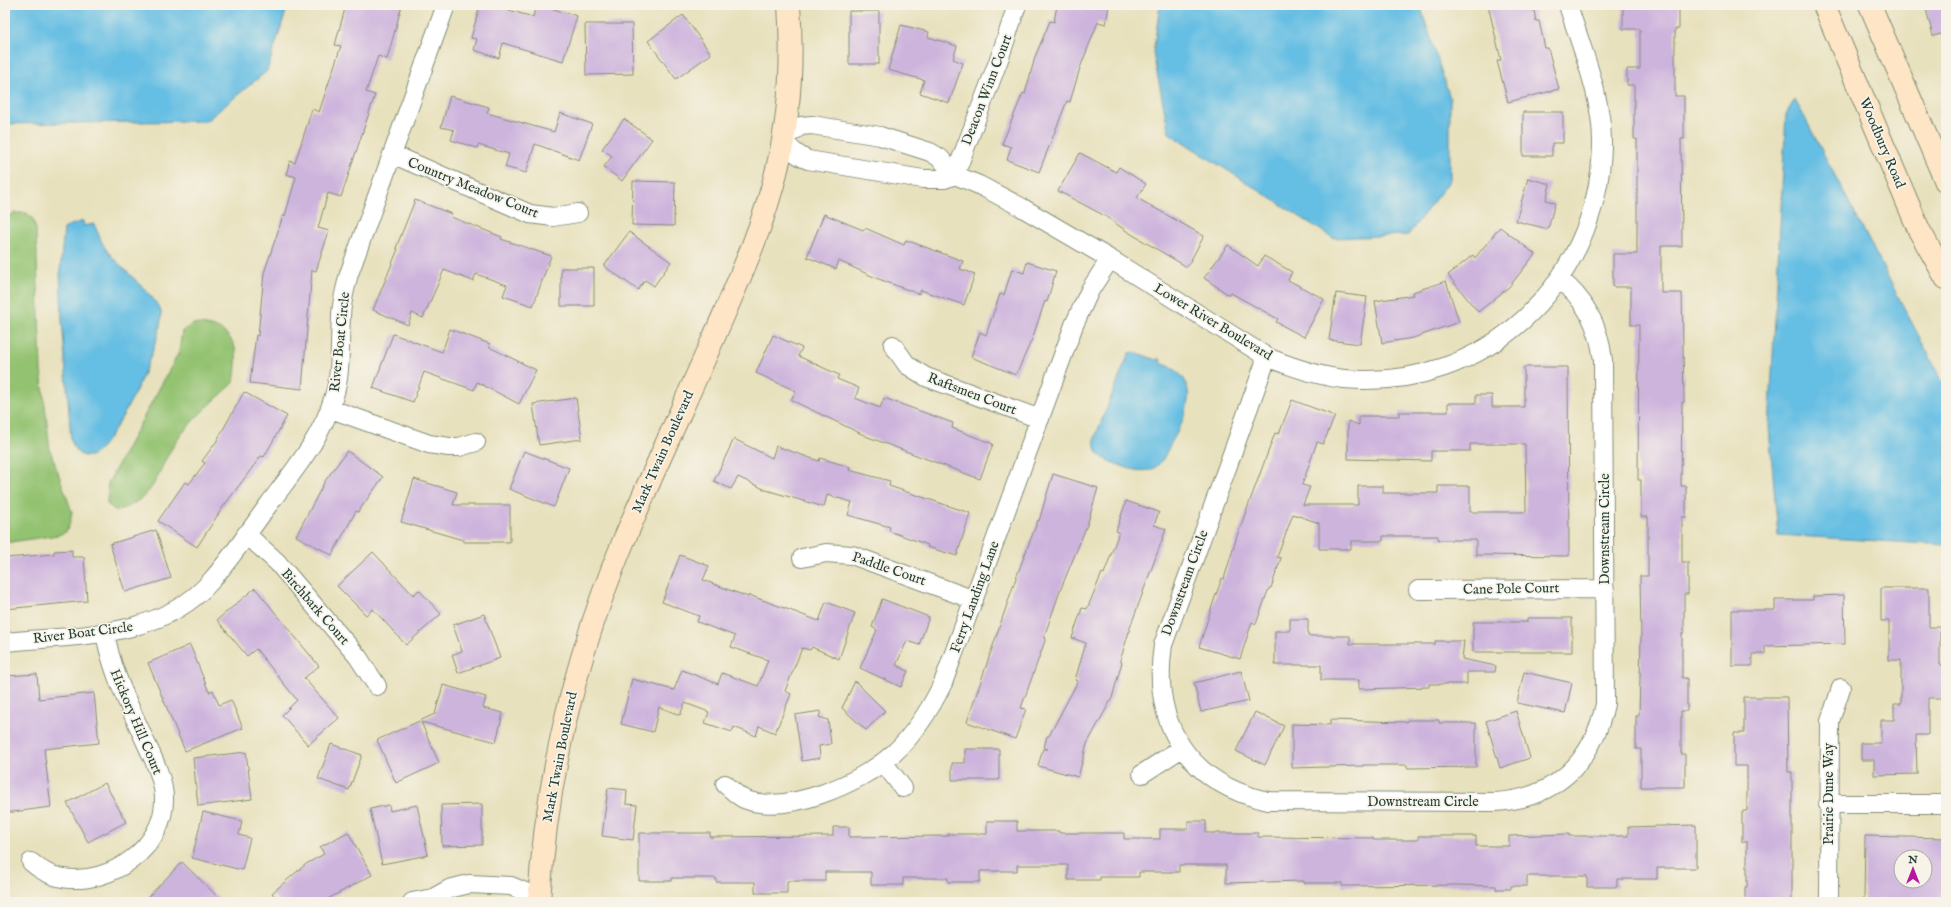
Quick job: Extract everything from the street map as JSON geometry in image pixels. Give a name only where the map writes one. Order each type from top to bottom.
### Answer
[{"type":"street","name":"River Boat Circle","points":[[5,642],[122,630],[153,621],[179,608],[211,582],[309,449],[326,422],[338,381],[341,317],[345,288],[446,5]]},
{"type":"street","name":"Mark Twain Boulevard","points":[[538,902],[544,842],[567,709],[588,639],[624,540],[752,250],[772,189],[783,138],[789,88],[789,5]]},
{"type":"street","name":"Deacon Winn Court","points":[[955,175],[1007,38],[1017,5]]},
{"type":"street","name":"Lower River Boulevard","points":[[783,138],[801,126],[812,124],[880,136],[930,152],[940,158],[955,175],[999,194],[1110,259],[1267,357],[1305,371],[1344,379],[1383,379],[1424,373],[1465,359],[1499,340],[1530,313],[1559,279],[1578,247],[1593,210],[1602,145],[1600,124],[1592,82],[1568,5]]},
{"type":"street","name":"Woodbury Road","points":[[1824,5],[1920,230],[1946,278]]},
{"type":"street","points":[[1870,5],[1946,182]]},
{"type":"street","points":[[783,138],[789,148],[798,156],[808,160],[923,179],[945,179],[955,175]]},
{"type":"street","name":"Country Meadow Court","points":[[392,154],[530,214],[553,218],[578,213]]},
{"type":"street","name":"Ferry Landing Lane","points":[[725,784],[734,793],[744,799],[771,803],[785,802],[834,790],[863,776],[883,762],[901,746],[915,730],[936,697],[974,600],[1081,308],[1099,274],[1110,259]]},
{"type":"street","name":"Downstream Circle","points":[[1267,357],[1163,645],[1160,675],[1164,708],[1175,736],[1182,748],[1200,768],[1222,784],[1252,797],[1268,801],[1508,802],[1537,794],[1552,786],[1575,767],[1592,744],[1602,718],[1606,689],[1604,374],[1601,345],[1598,331],[1585,306],[1577,295],[1559,279]]},
{"type":"street","name":"Raftsmen Court","points":[[893,344],[907,365],[926,377],[1040,419]]},
{"type":"street","points":[[331,409],[429,444],[449,448],[476,442]]},
{"type":"street","name":"Birchbark Court","points":[[246,534],[277,562],[358,657],[377,686]]},
{"type":"street","name":"Paddle Court","points":[[802,558],[826,553],[852,555],[974,600]]},
{"type":"street","name":"Cane Pole Court","points":[[1418,590],[1605,588]]},
{"type":"street","name":"Hickory Hill Court","points":[[31,862],[41,870],[63,878],[87,878],[101,874],[122,865],[139,854],[152,839],[161,819],[164,798],[160,775],[112,665],[105,632]]},
{"type":"street","name":"Prairie Dune Way","points":[[1829,902],[1828,804],[1830,721],[1841,688]]},
{"type":"street","points":[[1142,774],[1182,748]]},
{"type":"street","points":[[883,762],[903,788]]},
{"type":"street","points":[[1828,804],[1946,804]]},
{"type":"street","points":[[412,902],[435,900],[449,888],[469,884],[511,886],[530,894],[538,902]]},
{"type":"green space","points":[[15,213],[27,213],[33,219],[36,229],[41,370],[50,450],[72,512],[70,523],[66,532],[58,535],[5,543],[5,218]]},
{"type":"green space","points":[[193,324],[213,327],[224,332],[228,336],[236,351],[234,383],[187,427],[167,456],[148,492],[130,505],[116,511],[107,504],[108,483],[179,352],[182,331]]},
{"type":"water","points":[[5,5],[288,5],[267,71],[206,121],[5,124]]},
{"type":"water","points":[[1160,5],[1420,5],[1450,98],[1450,180],[1408,235],[1333,238],[1169,133],[1153,53]]},
{"type":"water","points":[[1795,99],[1946,388],[1946,545],[1778,535],[1769,428],[1786,114]]},
{"type":"water","points":[[83,221],[84,226],[94,224],[106,250],[153,298],[161,312],[160,325],[155,343],[147,366],[136,390],[112,434],[100,449],[90,456],[83,456],[80,454],[74,447],[71,440],[62,320],[60,270],[64,229],[68,226]]},
{"type":"water","points":[[1135,352],[1156,360],[1158,358],[1161,360],[1160,363],[1174,369],[1183,377],[1187,387],[1188,398],[1182,421],[1164,457],[1157,466],[1144,471],[1130,469],[1106,460],[1097,452],[1095,446],[1095,437],[1129,353]]},
{"type":"building","points":[[346,5],[402,5],[387,59],[378,56],[366,92],[375,95],[341,197],[328,193],[318,228],[329,231],[316,271],[312,270],[302,389],[250,383],[256,335],[258,336],[264,273],[283,216],[285,216],[296,177],[286,174],[290,161],[295,163],[312,109],[319,112],[341,46],[335,45]]},
{"type":"building","points":[[480,5],[491,5],[533,17],[536,5],[540,5],[577,16],[563,61],[503,43],[499,58],[474,50],[477,39],[471,38]]},
{"type":"building","points":[[1057,5],[1109,5],[1106,24],[1098,22],[1080,68],[1070,102],[1067,101],[1039,172],[1007,160],[1011,147],[1002,144],[1023,93],[1025,94],[1035,57],[1050,21],[1054,22]]},
{"type":"building","points":[[1488,5],[1533,5],[1536,21],[1539,21],[1545,48],[1548,48],[1559,89],[1508,102],[1497,61],[1501,60]]},
{"type":"building","points":[[1623,5],[1679,5],[1679,29],[1675,29],[1675,96],[1684,96],[1684,139],[1681,139],[1682,246],[1661,246],[1661,293],[1682,293],[1684,402],[1682,402],[1681,486],[1686,486],[1686,517],[1682,517],[1682,562],[1688,562],[1688,594],[1684,594],[1684,633],[1682,633],[1682,678],[1687,678],[1687,711],[1681,711],[1681,754],[1685,754],[1685,787],[1641,787],[1641,749],[1636,749],[1636,716],[1639,716],[1641,639],[1640,576],[1648,576],[1648,517],[1641,517],[1641,480],[1638,480],[1639,325],[1631,325],[1631,287],[1613,287],[1613,254],[1637,254],[1637,139],[1634,139],[1634,85],[1627,85],[1627,69],[1640,69],[1640,29],[1623,29]]},
{"type":"building","points":[[1925,5],[1946,5],[1946,33],[1933,36]]},
{"type":"building","points":[[849,11],[879,11],[879,64],[849,64]]},
{"type":"building","points":[[683,15],[711,54],[676,79],[648,41]]},
{"type":"building","points":[[585,24],[632,24],[633,74],[586,75]]},
{"type":"building","points":[[901,25],[929,32],[928,37],[957,46],[953,59],[963,63],[949,103],[920,93],[924,80],[888,70]]},
{"type":"building","points":[[450,96],[489,107],[487,113],[554,132],[560,113],[592,124],[579,160],[535,144],[526,173],[505,167],[509,154],[478,145],[477,148],[451,140],[454,130],[441,127]]},
{"type":"building","points":[[1523,112],[1563,112],[1563,143],[1552,143],[1552,156],[1523,156]]},
{"type":"building","points":[[624,119],[652,139],[622,181],[604,167],[612,156],[602,149]]},
{"type":"building","points":[[1080,153],[1116,172],[1119,167],[1146,184],[1137,198],[1204,236],[1187,267],[1128,232],[1105,216],[1058,191]]},
{"type":"building","points":[[1528,178],[1550,184],[1546,200],[1555,203],[1548,229],[1516,221]]},
{"type":"building","points":[[633,181],[675,182],[674,226],[632,225]]},
{"type":"building","points":[[415,200],[452,214],[451,217],[502,237],[501,239],[551,256],[533,306],[503,296],[507,285],[476,274],[473,281],[444,270],[423,318],[412,313],[408,325],[373,310],[398,249],[396,248]]},
{"type":"building","points":[[824,214],[863,230],[865,228],[904,245],[906,240],[963,261],[960,269],[975,274],[964,305],[921,290],[919,294],[876,278],[839,261],[836,269],[807,257]]},
{"type":"building","points":[[1500,227],[1535,254],[1509,287],[1478,312],[1448,275],[1473,255],[1475,258]]},
{"type":"building","points":[[629,232],[671,262],[654,286],[645,280],[638,290],[604,266]]},
{"type":"building","points":[[1228,245],[1258,266],[1264,256],[1292,272],[1288,280],[1324,299],[1304,337],[1276,322],[1278,319],[1231,293],[1229,295],[1204,278]]},
{"type":"building","points":[[1027,262],[1056,271],[1047,302],[1045,301],[1032,339],[1016,375],[971,357],[980,332],[986,335],[1000,294],[1004,295],[1012,269],[1024,273]]},
{"type":"building","points":[[561,268],[594,268],[594,306],[561,306]]},
{"type":"building","points":[[1446,281],[1459,322],[1413,338],[1382,343],[1375,301],[1414,295],[1413,292]]},
{"type":"building","points":[[1336,293],[1367,297],[1360,344],[1329,340]]},
{"type":"building","points":[[450,329],[490,344],[489,347],[536,370],[519,404],[477,382],[474,390],[424,372],[413,402],[373,388],[393,334],[442,352]]},
{"type":"building","points":[[773,335],[802,348],[798,356],[839,375],[837,379],[859,388],[855,398],[880,408],[884,398],[953,423],[952,428],[993,444],[980,479],[868,437],[791,400],[796,391],[756,373]]},
{"type":"building","points":[[1524,367],[1568,367],[1569,556],[1476,555],[1476,540],[1438,540],[1438,536],[1383,536],[1383,541],[1351,541],[1351,549],[1319,549],[1319,523],[1293,514],[1277,557],[1281,558],[1271,588],[1269,588],[1256,624],[1252,622],[1240,659],[1199,647],[1212,606],[1222,578],[1224,579],[1237,536],[1275,433],[1279,434],[1292,400],[1335,416],[1323,444],[1317,442],[1302,485],[1310,487],[1303,505],[1358,505],[1358,486],[1383,486],[1383,493],[1438,493],[1438,486],[1470,486],[1470,512],[1526,512],[1525,444],[1470,444],[1470,451],[1431,451],[1431,461],[1348,459],[1348,421],[1359,425],[1359,416],[1399,416],[1399,412],[1448,412],[1448,403],[1476,403],[1476,395],[1492,395],[1492,407],[1524,407]]},
{"type":"building","points":[[244,392],[287,416],[264,457],[261,456],[223,507],[197,547],[158,521],[185,482],[189,484],[205,463],[202,461],[216,442]]},
{"type":"building","points":[[576,398],[582,439],[539,445],[533,404]]},
{"type":"building","points":[[734,439],[772,458],[776,446],[819,461],[820,458],[850,467],[849,470],[890,481],[889,486],[970,513],[957,556],[927,547],[928,545],[889,531],[890,527],[848,515],[852,502],[827,495],[824,507],[766,490],[738,477],[731,489],[714,481]]},
{"type":"building","points":[[347,451],[383,477],[358,512],[356,511],[332,555],[296,536],[325,481]]},
{"type":"building","points":[[524,451],[569,468],[554,507],[509,489]]},
{"type":"building","points":[[1053,474],[1098,488],[1087,525],[1060,591],[1044,637],[1046,638],[1021,708],[1026,709],[1015,739],[967,722],[1017,575],[1038,520],[1039,521]]},
{"type":"building","points":[[414,479],[457,492],[453,505],[510,505],[510,542],[463,542],[463,540],[401,522]]},
{"type":"building","points":[[1126,501],[1159,512],[1154,525],[1166,529],[1131,625],[1120,661],[1122,662],[1112,698],[1087,744],[1078,777],[1038,766],[1043,749],[1048,749],[1044,748],[1047,736],[1049,736],[1078,681],[1075,680],[1086,643],[1072,638],[1082,608],[1087,609],[1102,573],[1104,574],[1119,532],[1116,531]]},
{"type":"building","points":[[156,530],[171,578],[125,592],[110,544]]},
{"type":"building","points":[[72,550],[72,557],[84,557],[87,601],[5,609],[5,558],[54,554],[54,551]]},
{"type":"building","points":[[373,552],[413,595],[419,590],[441,614],[406,645],[373,609],[366,615],[337,586]]},
{"type":"building","points":[[680,555],[709,566],[703,580],[819,621],[826,602],[855,613],[839,659],[812,647],[810,650],[802,648],[785,691],[791,694],[775,733],[759,726],[756,736],[734,727],[732,732],[705,723],[709,712],[685,703],[680,715],[659,707],[653,732],[621,724],[632,679],[674,690],[682,670],[718,684],[722,673],[758,686],[768,660],[731,647],[735,636],[697,622],[699,616],[662,602]]},
{"type":"building","points":[[255,588],[319,666],[304,678],[339,718],[308,745],[282,715],[297,700],[256,649],[247,656],[217,620]]},
{"type":"building","points":[[1881,588],[1929,588],[1929,627],[1940,627],[1940,665],[1946,665],[1946,698],[1928,698],[1928,735],[1916,735],[1917,774],[1874,775],[1874,760],[1861,760],[1861,743],[1881,743],[1881,720],[1894,720],[1894,704],[1901,704],[1901,660],[1889,660],[1889,621],[1881,621]]},
{"type":"building","points":[[1844,595],[1845,644],[1765,646],[1765,654],[1752,654],[1752,666],[1732,666],[1732,610],[1775,610],[1775,600],[1813,600],[1813,596]]},
{"type":"building","points":[[882,599],[929,617],[919,645],[907,641],[896,665],[908,671],[901,687],[860,668],[877,630],[872,627]]},
{"type":"building","points":[[484,614],[500,658],[458,673],[452,655],[462,651],[453,625]]},
{"type":"building","points":[[1527,618],[1572,618],[1572,652],[1473,652],[1473,622],[1527,622]]},
{"type":"building","points":[[1290,619],[1308,619],[1308,636],[1350,636],[1350,644],[1435,644],[1435,641],[1464,641],[1462,659],[1496,666],[1495,672],[1467,672],[1467,684],[1429,684],[1429,687],[1359,689],[1359,680],[1321,680],[1321,665],[1275,665],[1275,631],[1290,631]]},
{"type":"building","points":[[190,645],[209,692],[213,690],[219,705],[231,700],[243,728],[185,751],[148,663]]},
{"type":"building","points":[[1241,671],[1249,701],[1201,712],[1194,683]]},
{"type":"building","points":[[1524,672],[1572,683],[1565,713],[1517,703]]},
{"type":"building","points":[[37,674],[39,699],[94,693],[99,743],[44,749],[51,807],[5,813],[5,676]]},
{"type":"building","points":[[855,681],[885,711],[866,730],[842,708]]},
{"type":"building","points":[[443,685],[486,697],[483,708],[503,713],[496,742],[421,722],[439,763],[396,783],[377,740],[435,714]]},
{"type":"building","points":[[1744,697],[1787,697],[1788,772],[1792,772],[1792,902],[1745,902],[1745,887],[1747,887],[1747,842],[1742,842],[1742,811],[1747,811],[1747,766],[1734,766],[1734,733],[1744,733]]},
{"type":"building","points":[[821,711],[819,717],[828,720],[831,744],[819,746],[820,758],[802,761],[795,715]]},
{"type":"building","points":[[1516,711],[1530,758],[1500,768],[1486,721]]},
{"type":"building","points":[[1255,712],[1284,726],[1265,765],[1236,751]]},
{"type":"building","points":[[1330,720],[1407,722],[1407,720],[1439,720],[1439,723],[1476,723],[1476,767],[1407,768],[1407,765],[1363,765],[1292,768],[1292,724],[1330,725]]},
{"type":"building","points":[[331,744],[362,755],[349,790],[318,779]]},
{"type":"building","points":[[965,749],[999,749],[999,780],[952,780],[952,763],[965,763]]},
{"type":"building","points":[[246,752],[252,799],[198,806],[193,758]]},
{"type":"building","points":[[105,783],[126,822],[88,842],[67,803]]},
{"type":"building","points":[[608,788],[627,790],[626,804],[637,805],[633,840],[602,836]]},
{"type":"building","points":[[482,804],[482,845],[442,846],[441,805]]},
{"type":"building","points":[[389,805],[390,811],[417,805],[428,855],[382,864],[370,809]]},
{"type":"building","points":[[203,812],[242,821],[239,835],[250,838],[242,870],[192,858]]},
{"type":"building","points":[[987,821],[1017,821],[1017,831],[1059,831],[1059,833],[1124,833],[1124,839],[1160,839],[1160,829],[1188,829],[1188,821],[1206,821],[1206,833],[1258,833],[1258,837],[1373,838],[1373,840],[1418,840],[1418,836],[1476,836],[1476,846],[1509,846],[1509,836],[1569,834],[1569,836],[1628,836],[1628,827],[1696,825],[1696,868],[1657,868],[1657,879],[1617,879],[1617,887],[1587,887],[1587,876],[1527,876],[1527,886],[1511,886],[1511,889],[1496,889],[1496,886],[1457,885],[1342,886],[1342,883],[1304,883],[1304,881],[1226,883],[1226,865],[1179,865],[1179,872],[1139,872],[1139,877],[1100,877],[1100,880],[1068,880],[1068,865],[1017,865],[1017,871],[980,871],[980,882],[948,882],[948,878],[903,878],[903,885],[871,885],[871,872],[825,872],[825,881],[787,881],[787,893],[755,893],[755,882],[716,882],[716,878],[672,878],[672,881],[639,881],[639,833],[710,833],[710,837],[833,836],[833,827],[849,827],[849,837],[948,836],[948,834],[987,834]]},
{"type":"building","points":[[348,832],[372,875],[322,902],[280,902],[272,893],[306,864],[324,854],[320,847]]},
{"type":"building","points":[[1865,836],[1946,838],[1946,902],[1864,902]]},
{"type":"building","points":[[182,862],[223,902],[143,902]]}]
